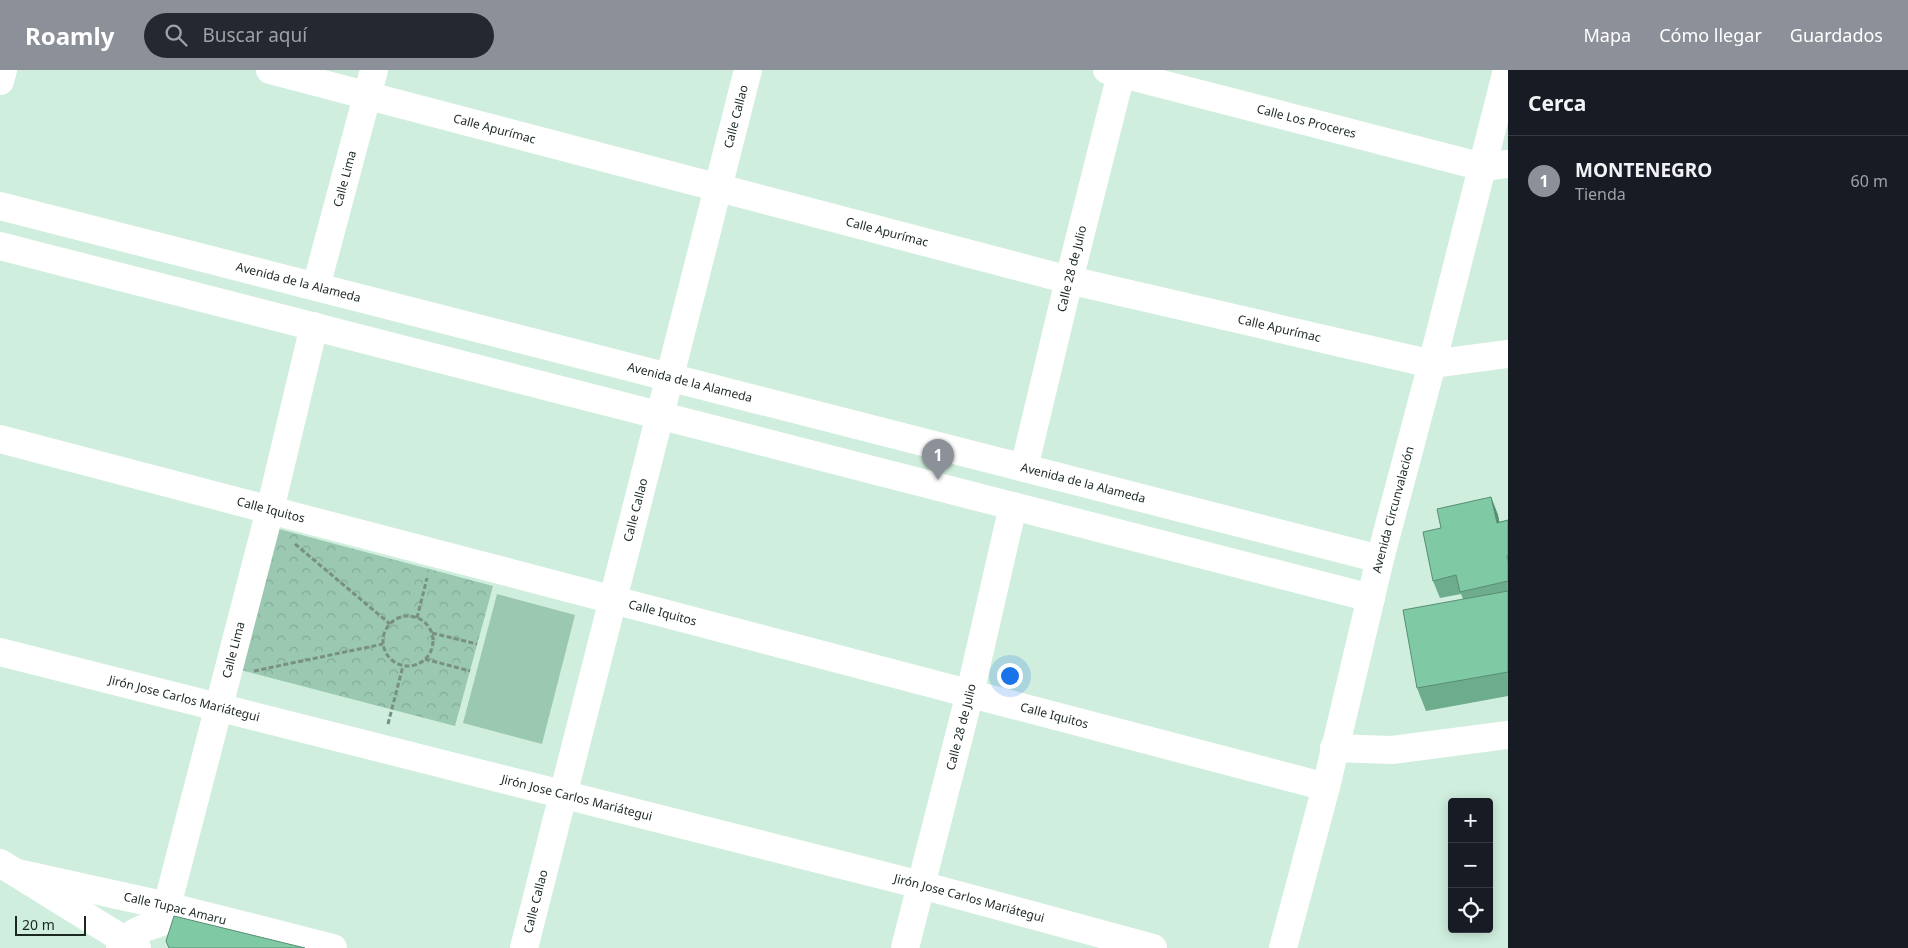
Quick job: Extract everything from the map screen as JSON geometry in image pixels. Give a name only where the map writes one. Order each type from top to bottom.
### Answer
[{"type":"street","points":[[0,81],[3,70]]},
{"type":"street","name":"Calle Apurímac","points":[[270,70],[371,83],[718,187],[1069,280],[1432,364],[1508,354]]},
{"type":"street","name":"Calle Callao","points":[[524,948],[748,70]]},
{"type":"street","name":"Avenida Circunvalación","points":[[1283,948],[1326,787],[1370,598],[1432,364],[1495,165],[1507,70]]},
{"type":"street","name":"Calle Los Proceres","points":[[1117,71],[1495,165]]},
{"type":"street","name":"Calle 28 de Julio","points":[[1024,468],[1117,71]]},
{"type":"street","name":"Calle Lima","points":[[316,287],[371,83]]},
{"type":"street","name":"Avenida de la Alameda","points":[[0,206],[1380,559]]},
{"type":"street","points":[[0,246],[1370,598]]},
{"type":"street","name":"Calle Lima","points":[[127,945],[137,930],[159,923],[167,906],[227,677],[314,326]]},
{"type":"street","name":"Calle Iquitos","points":[[0,439],[268,515],[433,553],[1326,787]]},
{"type":"street","name":"Calle 28 de Julio","points":[[905,948],[970,693],[1013,506]]},
{"type":"street","name":"Jirón Jose Carlos Mariátegui","points":[[0,652],[921,885],[1154,948]]},
{"type":"street","points":[[1334,748],[1392,750],[1508,735]]},
{"type":"street","name":"Calle Tupac Amaru","points":[[8,868],[333,948]]},
{"type":"street","name":"Calle Tupac Amaru","points":[[8,868],[127,945]]},
{"type":"path","points":[[268,515],[390,624]]},
{"type":"path","points":[[417,618],[433,553]]},
{"type":"path","points":[[402,617],[417,618],[423,622],[432,634],[430,654],[419,664],[403,666],[389,658],[382,644],[383,637],[390,624],[402,617]]},
{"type":"path","points":[[432,634],[477,644]]},
{"type":"path","points":[[227,677],[382,644]]},
{"type":"path","points":[[425,660],[470,671]]},
{"type":"path","points":[[381,748],[403,666]]},
{"type":"green space","points":[[279,529],[493,586],[455,726],[241,670]]},
{"type":"green space","points":[[497,594],[575,615],[542,744],[463,723]]},
{"type":"building","points":[[1491,497],[1497,523],[1508,520],[1508,581],[1460,592],[1456,575],[1433,581],[1423,532],[1441,528],[1437,509]]},
{"type":"building","points":[[1508,591],[1508,672],[1417,688],[1403,610]]},
{"type":"building","points":[[174,916],[305,948],[169,948],[166,941]]},
{"type":"place","name":"MONTENEGRO","points":[[938,480]]}]
